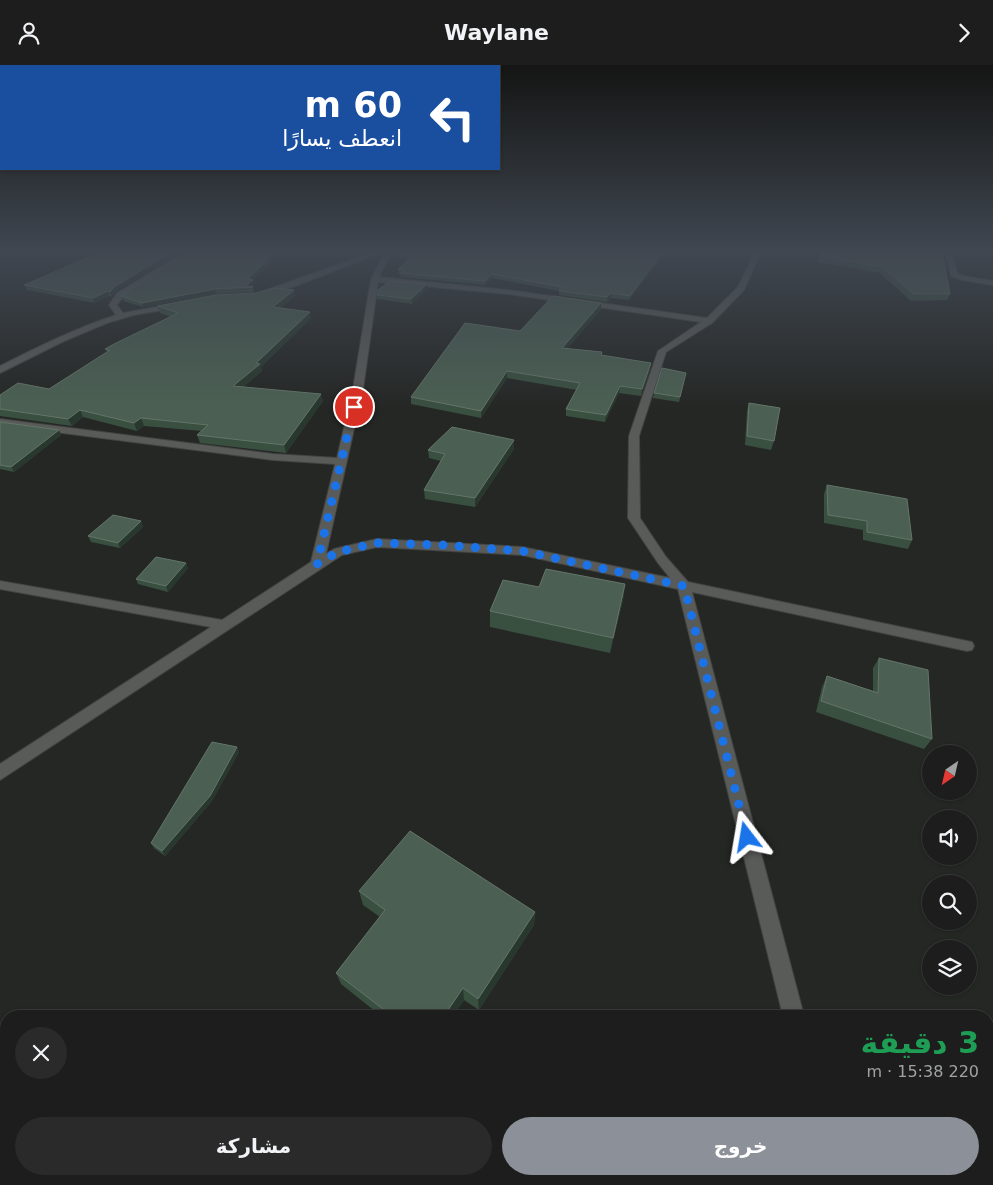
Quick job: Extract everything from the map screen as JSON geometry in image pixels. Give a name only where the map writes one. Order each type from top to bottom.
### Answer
[{"type":"street","points":[[113,304],[121,316]]},
{"type":"street","points":[[0,370],[57,341],[121,316],[181,304]]},
{"type":"street","points":[[317,564],[358,389],[371,304]]},
{"type":"street","points":[[593,304],[709,321]]},
{"type":"street","points":[[725,304],[709,321],[662,351],[634,436],[634,518],[662,560],[684,586],[792,1010]]},
{"type":"street","points":[[0,422],[272,457],[341,461]]},
{"type":"street","points":[[0,773],[317,564],[338,552],[377,543],[442,545],[522,551],[967,646]]},
{"type":"street","points":[[0,585],[224,625]]},
{"type":"building","points":[[167,304],[276,304],[273,307],[310,312],[256,363],[260,364],[233,386],[321,394],[284,445],[197,435],[208,425],[141,418],[134,423],[80,410],[68,419],[0,409],[0,395],[18,383],[49,389],[110,350],[105,349],[178,313],[158,306]]},
{"type":"building","points":[[545,304],[600,304],[562,348],[602,352],[601,355],[651,363],[642,389],[620,386],[606,415],[566,409],[580,383],[507,371],[481,411],[411,397],[465,323],[520,331]]},
{"type":"building","points":[[662,368],[686,373],[680,397],[654,393]]},
{"type":"building","points":[[749,403],[780,408],[774,441],[747,436]]},
{"type":"building","points":[[0,422],[59,430],[11,467],[0,465]]},
{"type":"building","points":[[452,427],[514,440],[475,498],[424,490],[445,454],[428,450]]},
{"type":"building","points":[[827,485],[907,499],[912,540],[867,532],[867,521],[828,515]]},
{"type":"building","points":[[113,515],[141,521],[118,543],[88,536]]},
{"type":"building","points":[[156,557],[186,563],[166,586],[136,579]]},
{"type":"building","points":[[546,569],[625,584],[613,638],[490,611],[503,580],[539,587]]},
{"type":"building","points":[[879,658],[928,670],[932,739],[821,701],[827,676],[878,693]]},
{"type":"building","points":[[212,742],[237,747],[210,796],[162,851],[151,843]]},
{"type":"building","points":[[410,831],[535,912],[478,999],[463,988],[448,1010],[384,1010],[336,973],[385,910],[359,891]]},
{"type":"route","points":[[354,407],[317,564],[338,552],[377,543],[442,545],[522,551],[684,586],[747,837]]}]
